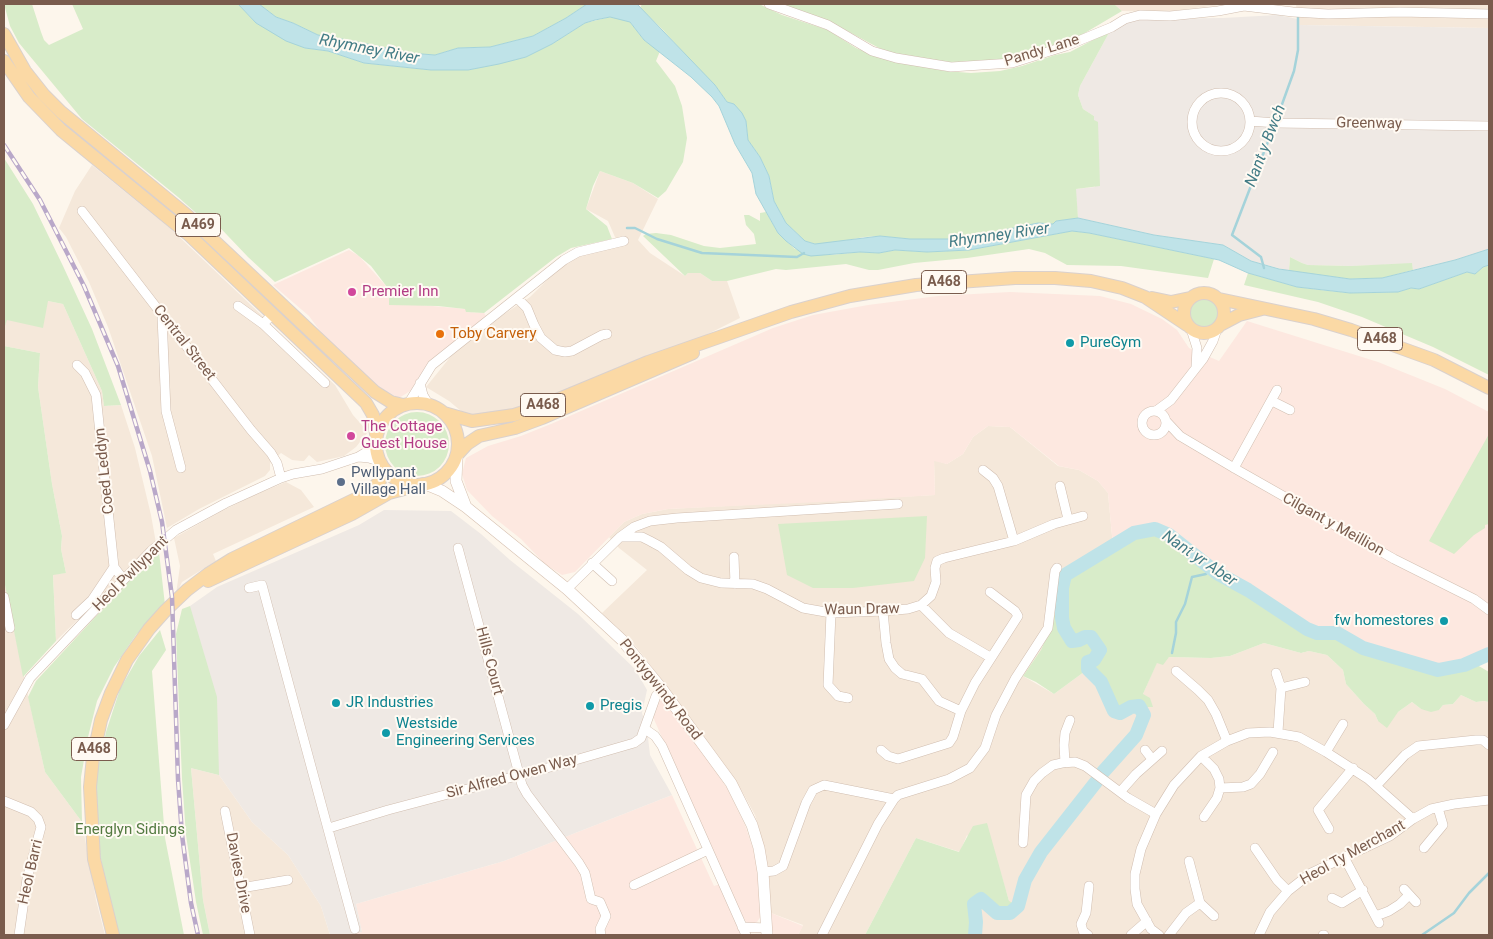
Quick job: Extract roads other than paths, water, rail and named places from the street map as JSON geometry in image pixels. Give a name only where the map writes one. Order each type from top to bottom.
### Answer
[{"type":"main road","name":"A469","points":[[4,34],[25,71],[61,112],[189,217],[375,392],[393,403],[406,404]]},
{"type":"main road","name":"A469","points":[[4,61],[29,97],[61,130],[188,234],[366,403],[373,415],[376,441]]},
{"type":"main road","name":"A468","points":[[444,413],[466,421],[477,422],[524,412],[648,362],[799,309],[859,294],[904,286],[1022,278],[1083,280],[1114,286],[1145,297],[1171,302],[1190,298]]},
{"type":"main road","points":[[1201,293],[1208,293],[1219,298],[1224,310],[1219,326],[1204,333],[1189,327],[1184,314],[1184,308],[1190,298],[1201,293]]},
{"type":"main road","name":"A468","points":[[1145,297],[1189,327]]},
{"type":"main road","name":"A468","points":[[1219,298],[1323,321],[1378,339],[1434,360],[1489,388]]},
{"type":"main road","name":"A468","points":[[1219,326],[1239,315],[1264,308]]},
{"type":"main road","name":"A468","points":[[457,456],[465,445],[479,436],[515,428],[542,418],[679,360],[748,328]]},
{"type":"main road","points":[[406,404],[429,405],[444,413],[459,439],[457,456],[443,475],[436,480],[424,484],[411,483],[395,477],[386,471],[377,453],[376,441],[390,414],[397,407],[406,404]]},
{"type":"main road","name":"Pontygwindy Road","points":[[457,456],[456,481],[466,507]]},
{"type":"main road","name":"A468","points":[[113,935],[94,859],[90,787],[96,740],[108,700],[127,660],[148,630],[187,590],[232,559],[368,493],[380,481],[381,463]]},
{"type":"main road","name":"A468","points":[[187,590],[352,514],[389,493],[424,484]]},
{"type":"main road","name":"Pontygwindy Road","points":[[424,484],[442,491],[466,507],[567,589],[622,640],[662,689],[738,794],[752,825],[764,872],[767,932]]},
{"type":"street","name":"Pandy Lane","points":[[769,4],[828,25],[872,51],[896,58],[951,67],[1012,63],[1066,46],[1112,27],[1125,19],[1140,15],[1170,16],[1218,11],[1232,6],[1292,8],[1328,14],[1400,12],[1489,14]]},
{"type":"street","points":[[1220,93],[1229,94],[1244,104],[1250,121],[1245,138],[1231,149],[1222,150],[1205,146],[1198,140],[1192,123],[1193,114],[1203,99],[1220,93]]},
{"type":"street","name":"Greenway","points":[[1250,121],[1489,126]]},
{"type":"street","name":"Central Street","points":[[82,211],[251,430],[271,452],[281,478]]},
{"type":"street","points":[[406,404],[432,365],[564,260],[578,252],[624,242]]},
{"type":"street","points":[[517,298],[527,308],[542,338],[555,350],[572,352],[607,334]]},
{"type":"street","points":[[238,306],[263,324],[325,383]]},
{"type":"street","points":[[263,324],[273,314]]},
{"type":"street","points":[[162,316],[166,411],[181,468]]},
{"type":"street","points":[[1171,400],[1165,428],[1160,433],[1149,433],[1143,425],[1146,415],[1156,411],[1171,400],[1207,354],[1219,326]]},
{"type":"street","points":[[1189,327],[1197,348],[1196,367]]},
{"type":"street","name":"Coed Leddyn","points":[[77,365],[86,373],[96,395],[114,567]]},
{"type":"street","points":[[420,383],[423,395],[429,405]]},
{"type":"street","points":[[1234,468],[1277,390]]},
{"type":"street","points":[[1272,400],[1290,410]]},
{"type":"street","points":[[1156,411],[1162,414],[1166,420]]},
{"type":"street","name":"Cilgant y Meillion","points":[[1166,420],[1180,436],[1234,468],[1394,559],[1474,599],[1489,610]]},
{"type":"street","name":"Cilgant y Meillion","points":[[1160,433],[1180,436]]},
{"type":"street","name":"Heol Pwllypant","points":[[4,725],[30,678],[151,551],[176,530],[226,503],[281,478],[293,474],[322,470],[358,457],[368,451],[376,441]]},
{"type":"street","points":[[358,457],[370,458],[381,463]]},
{"type":"street","points":[[983,470],[994,478],[998,486],[1014,541]]},
{"type":"street","points":[[1060,486],[1068,519]]},
{"type":"street","points":[[567,589],[620,537],[634,527],[650,521],[898,504]]},
{"type":"street","name":"Waun Draw","points":[[620,537],[642,537],[661,547],[688,570],[701,578],[721,583],[752,584],[767,588],[802,608],[831,613],[884,611],[908,609],[921,605],[931,596],[936,582],[935,568],[937,561],[1014,541],[1054,524],[1083,516]]},
{"type":"street","name":"Hills Court","points":[[458,548],[522,784],[527,794],[585,873],[591,899],[600,902],[606,916],[600,928],[601,935]]},
{"type":"street","points":[[734,557],[735,584]]},
{"type":"street","points":[[592,563],[612,581]]},
{"type":"street","points":[[76,615],[92,600],[114,567],[124,579]]},
{"type":"street","points":[[822,935],[878,824],[894,799],[898,795],[948,779],[970,768],[986,748],[996,715],[1015,680],[1048,628],[1056,568]]},
{"type":"street","points":[[249,588],[262,585],[355,929]]},
{"type":"street","points":[[881,750],[888,756],[898,759],[949,743],[953,737],[961,712],[990,657],[1018,616],[1015,611],[990,592]]},
{"type":"street","points":[[4,597],[10,628]]},
{"type":"street","points":[[921,605],[949,633],[990,657]]},
{"type":"street","points":[[884,611],[887,651],[889,659],[895,668],[902,674],[922,680],[939,701],[961,712]]},
{"type":"street","points":[[831,613],[828,685],[838,696],[848,698]]},
{"type":"street","points":[[1176,671],[1208,700],[1227,741]]},
{"type":"street","points":[[1276,673],[1281,688],[1278,732]]},
{"type":"street","points":[[1281,688],[1305,682]]},
{"type":"street","name":"Sir Alfred Owen Way","points":[[329,828],[634,743],[641,738],[656,696],[662,689]]},
{"type":"street","points":[[1065,762],[1065,733],[1070,720]]},
{"type":"street","points":[[1326,752],[1342,724]]},
{"type":"street","name":"Pontygwindy Road","points":[[645,729],[655,736],[662,746],[744,931],[767,932]]},
{"type":"street","points":[[1159,935],[1151,929],[1137,904],[1134,889],[1135,874],[1141,849],[1156,814],[1174,785],[1201,756],[1227,741],[1248,733],[1278,732],[1299,737],[1353,768],[1413,819]]},
{"type":"street","points":[[1376,786],[1405,755],[1418,746],[1476,740],[1483,740],[1489,745]]},
{"type":"street","points":[[1145,750],[1152,759]]},
{"type":"street","points":[[1120,792],[1136,774],[1162,751]]},
{"type":"street","points":[[1220,788],[1243,787],[1251,784],[1260,774],[1273,752]]},
{"type":"street","points":[[1201,756],[1214,769],[1219,779],[1220,788],[1217,798],[1204,817]]},
{"type":"street","points":[[1023,843],[1026,795],[1034,781],[1042,773],[1053,765],[1065,762],[1074,762],[1085,766],[1120,792],[1156,814]]},
{"type":"street","points":[[1328,829],[1318,810],[1353,768]]},
{"type":"street","points":[[764,872],[774,871],[783,866],[813,790],[824,785],[894,799]]},
{"type":"street","name":"Heol Ty Merchant","points":[[1260,935],[1270,912],[1288,891],[1311,873],[1390,836],[1413,819],[1431,809],[1489,800]]},
{"type":"street","name":"Heol Barri","points":[[4,801],[31,812],[38,819],[41,827],[27,879],[19,935]]},
{"type":"street","points":[[1424,848],[1443,825],[1438,808]]},
{"type":"street","name":"Davies Drive","points":[[225,811],[250,935]]},
{"type":"street","points":[[1255,848],[1277,880],[1288,891]]},
{"type":"street","points":[[634,884],[708,850]]},
{"type":"street","points":[[1344,857],[1377,919],[1400,904],[1407,892],[1416,902]]},
{"type":"street","points":[[1189,860],[1200,903],[1214,916]]},
{"type":"street","points":[[241,888],[288,880]]},
{"type":"street","points":[[1088,935],[1083,932],[1081,924],[1086,913],[1089,886]]},
{"type":"street","points":[[1332,898],[1343,908],[1363,890]]},
{"type":"street","points":[[1169,935],[1186,913],[1200,903]]},
{"type":"street","points":[[1131,935],[1147,921]]},
{"type":"water","name":"Rhymney River","points":[[238,4],[259,4],[276,17],[318,35],[409,53],[435,55],[458,48],[490,47],[533,36],[587,4],[637,4],[715,85],[727,102],[734,104],[742,113],[746,121],[748,140],[760,157],[769,176],[774,201],[786,223],[805,241],[815,244],[880,236],[910,239],[954,239],[999,232],[1038,223],[1053,224],[1056,221],[1078,218],[1154,235],[1223,245],[1251,261],[1279,269],[1350,279],[1382,278],[1455,260],[1489,249],[1489,265],[1483,267],[1475,274],[1467,272],[1419,289],[1411,288],[1398,292],[1350,293],[1297,287],[1248,273],[1219,260],[1072,231],[969,250],[927,252],[895,250],[879,253],[860,252],[811,256],[803,254],[778,233],[756,194],[752,173],[735,144],[719,106],[691,77],[644,40],[630,22],[610,17],[595,20],[585,23],[552,44],[526,57],[468,70],[431,70],[364,63],[328,51],[305,48],[286,41],[256,23]]},
{"type":"waterway","name":"Nant y Bwch","points":[[1276,121],[1294,71],[1298,50],[1298,15]]},
{"type":"waterway","name":"Nant y Bwch","points":[[1264,268],[1261,257],[1232,235],[1274,126]]},
{"type":"waterway","points":[[627,228],[635,228],[657,239],[702,253],[797,257],[804,253]]},
{"type":"waterway","name":"Nant yr Aber","points":[[1103,772],[1136,735],[1144,715],[1139,706],[1131,707],[1120,713],[1114,711],[1101,682],[1088,669],[1088,662],[1094,660],[1100,650],[1091,637],[1072,641],[1064,628],[1062,588],[1065,575],[1134,533],[1155,529],[1169,535],[1217,573],[1248,590],[1307,629],[1317,633],[1337,633],[1363,648],[1438,670],[1464,665],[1489,654]]},
{"type":"waterway","points":[[1172,653],[1176,622],[1185,604],[1192,577],[1206,574],[1211,568]]},
{"type":"waterway","name":"Nant yr Aber","points":[[975,935],[974,904],[981,899],[997,913],[1010,913],[1018,906],[1025,880],[1041,852],[1096,782]]},
{"type":"waterway","points":[[1422,935],[1454,913],[1469,893],[1489,873]]},
{"type":"railway","points":[[4,145],[40,200],[84,286],[118,366],[150,471],[162,522],[172,597],[178,779],[182,835],[191,903],[198,935]]},
{"type":"place","name":"Premier Inn","points":[[352,292]]},
{"type":"place","name":"Toby Carvery","points":[[440,334]]},
{"type":"place","name":"PureGym","points":[[1070,343]]},
{"type":"place","name":"The Cottage Guest House","points":[[351,436]]},
{"type":"place","name":"Pwllypant Village Hall","points":[[341,482]]},
{"type":"place","name":"fw homestores","points":[[1444,621]]},
{"type":"place","name":"JR Industries","points":[[336,703]]},
{"type":"place","name":"Pregis","points":[[590,706]]},
{"type":"place","name":"Westside Engineering Services","points":[[386,733]]},
{"type":"park label","name":"Energlyn Sidings","points":[[130,830]]}]
